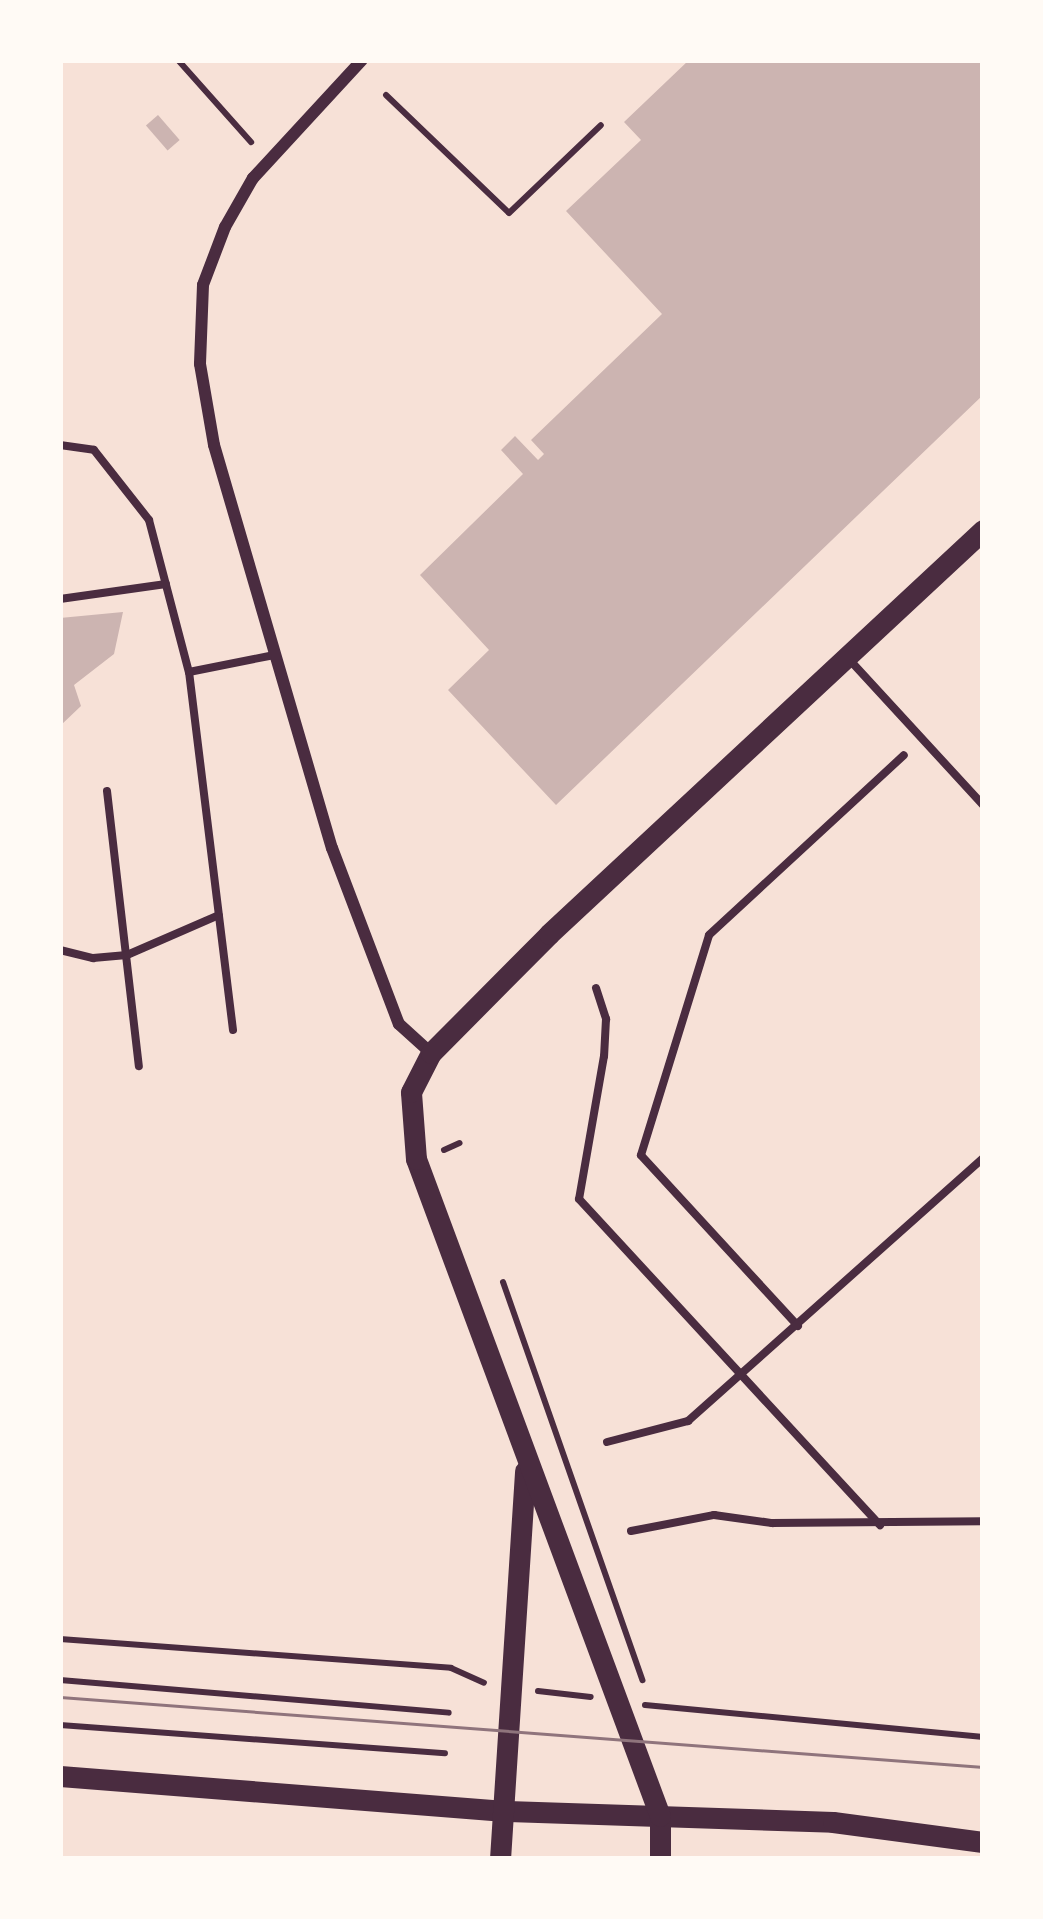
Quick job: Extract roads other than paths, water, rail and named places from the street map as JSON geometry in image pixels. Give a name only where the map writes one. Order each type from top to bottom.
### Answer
[{"type":"main road","points":[[660,1859],[660,1816],[416,1159],[411,1091],[431,1053],[983,530]]},
{"type":"main road","points":[[500,1859],[517,1689],[526,1458]]},
{"type":"main road","points":[[60,1776],[505,1811],[833,1822],[983,1842]]},
{"type":"street","points":[[362,60],[253,178],[203,285],[200,364],[214,445],[374,970],[399,1024],[431,1053]]},
{"type":"lane","points":[[60,445],[94,450],[118,472],[149,520],[189,672],[233,1030]]},
{"type":"lane","points":[[60,598],[166,584]]},
{"type":"lane","points":[[189,672],[276,655]]},
{"type":"lane","points":[[846,656],[983,805]]},
{"type":"lane","points":[[798,1326],[640,1154],[709,934],[904,755]]},
{"type":"lane","points":[[107,791],[139,1066]]},
{"type":"lane","points":[[60,950],[93,958],[127,955],[219,915]]},
{"type":"lane","points":[[596,988],[606,1019],[604,1056],[579,1199],[880,1525]]},
{"type":"lane","points":[[607,1442],[688,1421],[742,1379],[983,1159]]},
{"type":"lane","points":[[631,1531],[715,1515],[880,1525],[983,1521]]},
{"type":"tram line","points":[[60,1697],[983,1767]]}]
